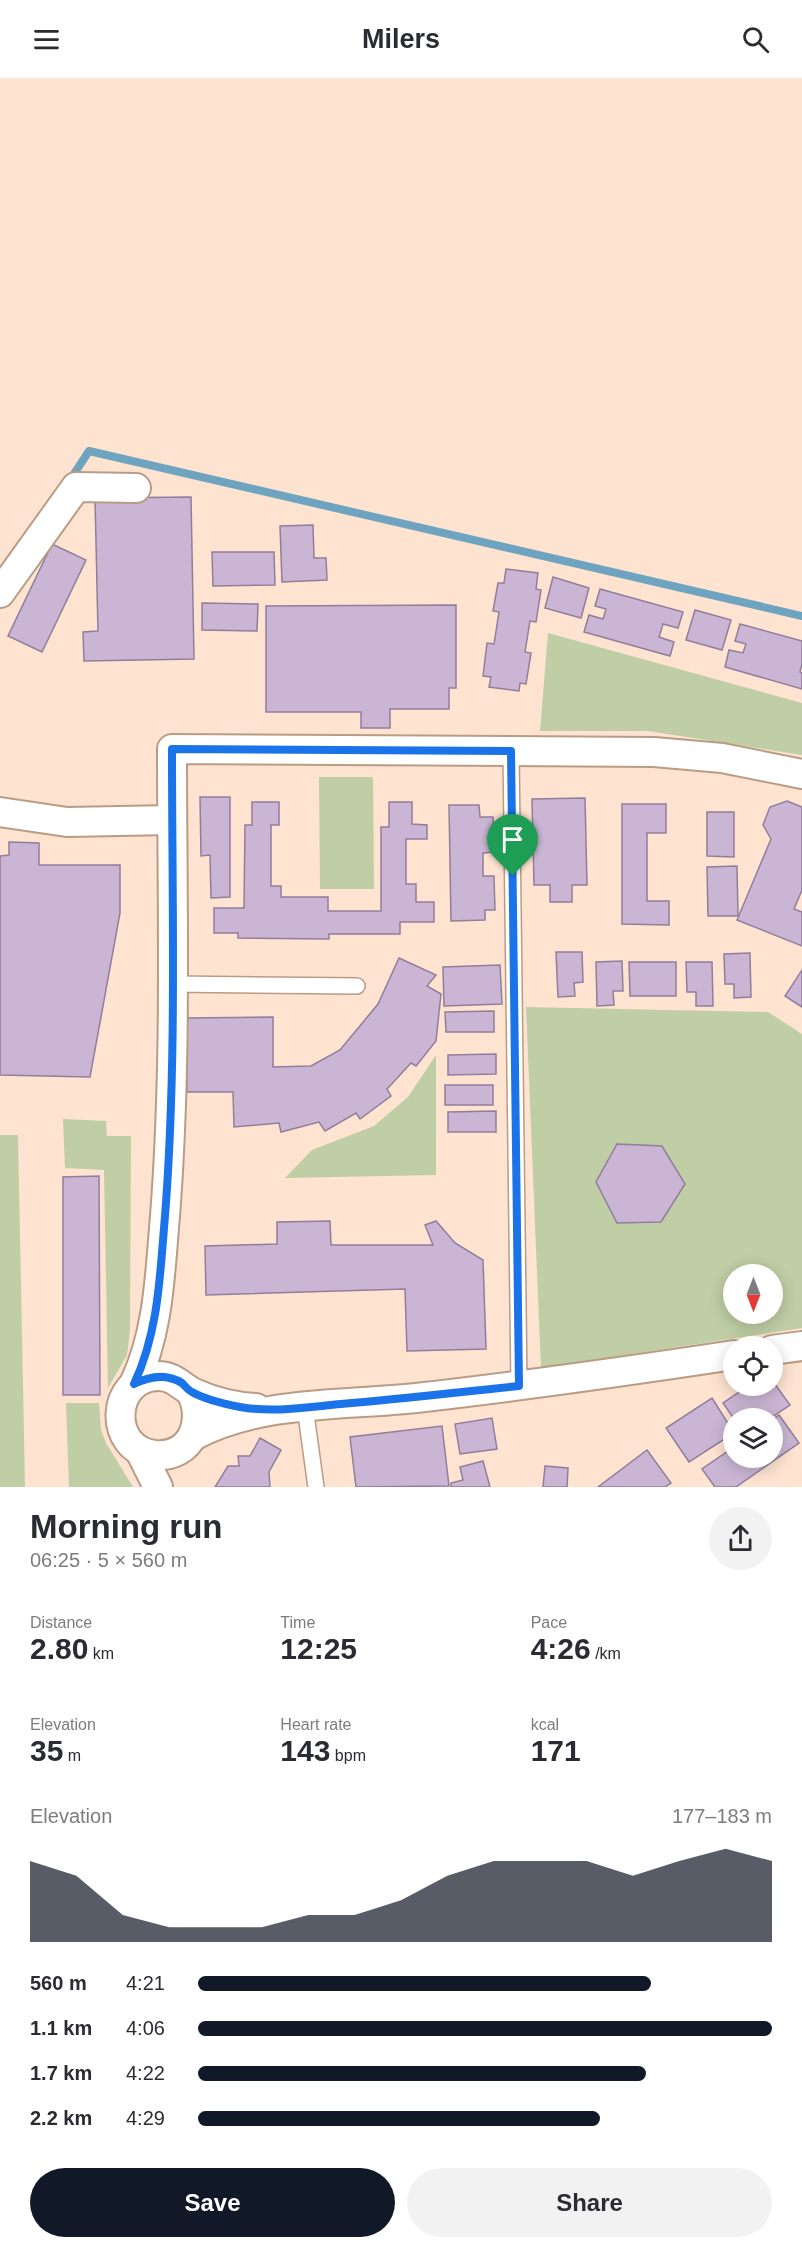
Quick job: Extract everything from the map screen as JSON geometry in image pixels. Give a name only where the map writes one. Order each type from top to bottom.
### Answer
[{"type":"street","points":[[0,593],[76,487],[136,488]]},
{"type":"street","points":[[723,1357],[519,1386],[273,1410],[214,1424],[167,1455],[153,1455],[140,1450],[130,1442],[122,1431],[119,1418],[120,1406],[134,1384],[149,1347],[158,1302],[171,1125],[172,749],[654,753],[722,758],[802,774]]},
{"type":"street","points":[[0,812],[67,822],[172,820]]},
{"type":"street","points":[[158,1302],[173,1368],[197,1403],[199,1416],[186,1443],[170,1487]]},
{"type":"street","points":[[783,1349],[802,1346]]},
{"type":"street","points":[[134,1384],[146,1378],[158,1376],[171,1378],[210,1400],[241,1407],[273,1410]]},
{"type":"street","points":[[140,1450],[158,1487]]},
{"type":"lane","points":[[511,751],[519,1386]]},
{"type":"lane","points":[[172,984],[357,986]]},
{"type":"lane","points":[[305,1407],[316,1487]]},
{"type":"green space","points":[[548,633],[802,703],[802,755],[648,731],[540,731]]},
{"type":"green space","points":[[319,777],[373,777],[374,889],[320,889]]},
{"type":"green space","points":[[526,1007],[768,1012],[802,1034],[802,1328],[750,1336],[723,1336],[723,1340],[541,1368]]},
{"type":"green space","points":[[436,1055],[436,1175],[285,1178],[312,1150],[374,1126],[408,1097]]},
{"type":"green space","points":[[63,1119],[106,1121],[107,1136],[131,1136],[130,1330],[127,1355],[108,1388],[104,1170],[65,1168]]},
{"type":"green space","points":[[0,1135],[18,1135],[25,1487],[0,1487]]},
{"type":"green space","points":[[66,1403],[99,1403],[101,1430],[106,1443],[133,1487],[69,1487]]},
{"type":"building","points":[[191,497],[194,659],[84,661],[83,632],[98,631],[95,498]]},
{"type":"building","points":[[313,525],[314,558],[326,558],[327,580],[282,582],[280,526]]},
{"type":"building","points":[[52,544],[86,560],[42,652],[8,636]]},
{"type":"building","points":[[212,552],[274,552],[275,585],[213,586]]},
{"type":"building","points":[[506,569],[538,573],[536,589],[541,590],[536,622],[530,621],[525,652],[531,653],[526,684],[520,683],[519,691],[489,687],[491,677],[483,676],[487,643],[494,644],[499,612],[493,611],[498,583],[504,583]]},
{"type":"building","points":[[553,577],[589,588],[581,618],[545,608]]},
{"type":"building","points":[[600,589],[683,612],[678,628],[663,624],[659,637],[674,642],[670,656],[584,632],[589,615],[603,619],[606,609],[595,606]]},
{"type":"building","points":[[202,603],[258,604],[257,631],[202,630]]},
{"type":"building","points":[[456,605],[456,688],[449,688],[449,709],[390,709],[390,728],[361,728],[361,712],[266,712],[266,606]]},
{"type":"building","points":[[695,610],[731,620],[722,650],[686,640]]},
{"type":"building","points":[[740,624],[802,641],[800,672],[802,673],[802,689],[725,667],[729,650],[743,653],[746,644],[735,641]]},
{"type":"building","points":[[200,797],[230,797],[230,897],[211,898],[210,855],[201,856]]},
{"type":"building","points":[[585,798],[587,885],[572,885],[572,902],[550,902],[550,885],[534,885],[532,799]]},
{"type":"building","points":[[787,801],[802,807],[802,890],[794,909],[802,912],[802,946],[737,920],[771,839],[763,825],[770,807]]},
{"type":"building","points":[[252,802],[279,802],[279,825],[271,825],[271,886],[281,886],[281,897],[328,897],[328,911],[381,911],[381,827],[389,827],[389,802],[412,802],[412,824],[427,825],[427,839],[406,839],[406,884],[416,884],[416,902],[434,902],[434,922],[400,922],[400,934],[329,934],[329,939],[238,938],[238,933],[214,933],[214,908],[244,908],[245,825],[252,825]]},
{"type":"building","points":[[622,804],[666,804],[666,833],[647,833],[647,901],[669,901],[669,925],[622,924]]},
{"type":"building","points":[[449,805],[479,805],[480,817],[493,817],[494,852],[483,853],[483,876],[494,876],[495,910],[485,910],[485,920],[451,921]]},
{"type":"building","points":[[707,812],[734,812],[734,857],[707,856]]},
{"type":"building","points":[[9,842],[39,843],[39,865],[120,865],[120,913],[90,1077],[0,1075],[0,856],[9,855]]},
{"type":"building","points":[[737,866],[738,916],[708,916],[707,867]]},
{"type":"building","points":[[556,952],[582,952],[583,982],[574,983],[575,996],[558,997]]},
{"type":"building","points":[[750,953],[751,997],[734,998],[734,984],[725,984],[724,954]]},
{"type":"building","points":[[399,958],[436,975],[427,986],[441,994],[436,1041],[416,1066],[411,1063],[387,1089],[391,1096],[360,1119],[356,1113],[325,1131],[319,1122],[281,1132],[279,1123],[234,1127],[233,1092],[187,1092],[187,1018],[273,1017],[273,1067],[311,1066],[340,1050],[378,1004]]},
{"type":"building","points":[[622,961],[623,991],[613,991],[614,1005],[597,1006],[596,962]]},
{"type":"building","points":[[629,962],[676,962],[676,996],[630,996]]},
{"type":"building","points":[[686,962],[712,962],[713,1006],[696,1006],[696,992],[687,992]]},
{"type":"building","points":[[500,965],[502,1004],[444,1006],[443,967]]},
{"type":"building","points":[[802,970],[802,1007],[785,996]]},
{"type":"building","points":[[494,1011],[494,1032],[446,1032],[445,1012]]},
{"type":"building","points":[[496,1054],[496,1074],[448,1075],[448,1055]]},
{"type":"building","points":[[445,1085],[493,1085],[493,1105],[445,1105]]},
{"type":"building","points":[[496,1111],[496,1132],[448,1132],[448,1112]]},
{"type":"building","points":[[617,1144],[662,1146],[685,1184],[661,1222],[617,1223],[596,1182]]},
{"type":"building","points":[[99,1176],[100,1395],[63,1395],[63,1177]]},
{"type":"building","points":[[330,1221],[331,1245],[433,1245],[425,1225],[436,1221],[455,1243],[483,1260],[486,1349],[407,1351],[405,1289],[206,1295],[205,1246],[277,1244],[277,1222]]},
{"type":"building","points":[[783,1395],[790,1405],[783,1410],[726,1408],[723,1403],[733,1396]]},
{"type":"building","points":[[712,1398],[723,1416],[723,1440],[689,1462],[666,1428]]},
{"type":"building","points":[[492,1418],[497,1449],[460,1454],[455,1424]]},
{"type":"building","points":[[783,1421],[799,1443],[783,1454]]},
{"type":"building","points":[[442,1426],[449,1486],[356,1487],[350,1437]]},
{"type":"building","points":[[260,1438],[281,1450],[269,1472],[270,1487],[215,1487],[228,1466],[239,1466],[238,1456],[250,1456]]},
{"type":"building","points":[[647,1450],[671,1483],[665,1487],[598,1487]]},
{"type":"building","points":[[723,1455],[723,1468],[763,1468],[736,1487],[715,1487],[702,1469]]},
{"type":"building","points":[[483,1461],[490,1487],[451,1487],[451,1483],[463,1480],[460,1467]]},
{"type":"building","points":[[545,1466],[568,1468],[567,1487],[543,1487]]},
{"type":"waterway","points":[[70,480],[89,451],[802,616]]},
{"type":"route","points":[[172,749],[511,751],[513,876],[519,1386],[402,1400],[273,1410],[241,1407],[210,1400],[191,1392],[182,1383],[171,1378],[158,1376],[146,1378],[134,1384],[149,1347],[158,1302],[169,1169],[172,749]]}]
